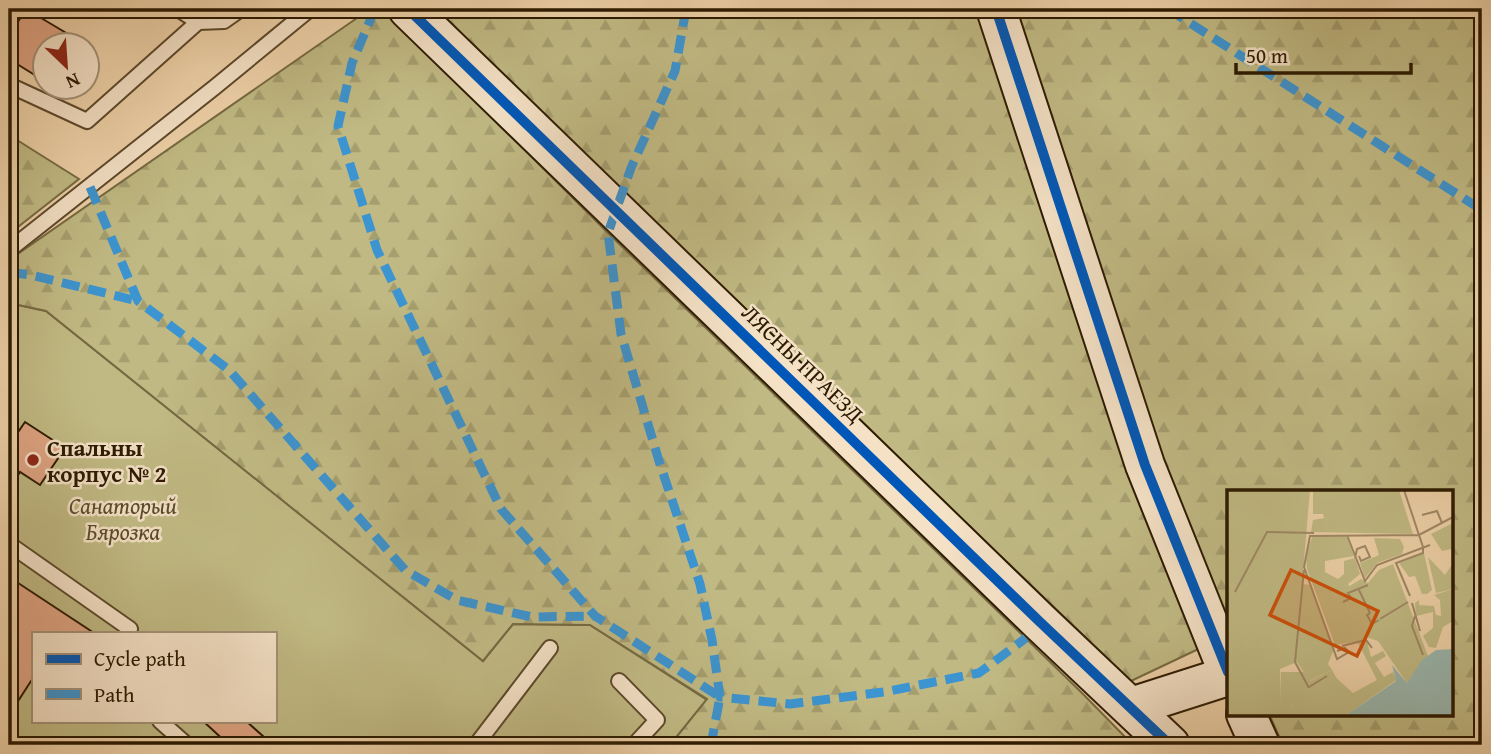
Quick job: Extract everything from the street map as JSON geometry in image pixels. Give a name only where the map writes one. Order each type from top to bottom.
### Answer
[{"type":"street","name":"ЛЯСНЫ ПРАЕЗД","points":[[408,9],[1020,603],[1171,745]]},
{"type":"street","points":[[996,9],[1145,465],[1227,671]]},
{"type":"street","points":[[1131,707],[1227,674]]},
{"type":"street","points":[[1247,716],[1260,745]]},
{"type":"lane","points":[[178,9],[198,22],[224,22],[240,9]]},
{"type":"lane","points":[[9,250],[310,9]]},
{"type":"lane","points":[[9,85],[87,121],[198,22]]},
{"type":"lane","points":[[9,544],[130,629],[128,632]]},
{"type":"lane","points":[[476,745],[551,648]]},
{"type":"lane","points":[[620,681],[657,720],[635,745]]},
{"type":"lane","points":[[161,722],[187,745]]},
{"type":"green space","points":[[370,9],[383,9],[608,233],[1133,745],[670,745],[707,699],[590,625],[513,624],[483,661],[46,311],[9,303],[9,260]]},
{"type":"green space","points":[[430,9],[1482,9],[1482,745],[1283,745],[1270,716],[1452,716],[1452,490],[1227,490],[1227,635],[1131,681]]},
{"type":"green space","points":[[9,135],[79,179],[9,234]]},
{"type":"green space","name":"Санаторый Бярозка","points":[[9,303],[46,311],[483,661],[513,624],[590,625],[707,700],[670,745],[9,745]]},
{"type":"building","points":[[26,9],[65,32],[32,32],[32,73],[9,59],[9,36]]},
{"type":"building","name":"Спальны корпус № 2","points":[[25,422],[65,448],[40,485],[20,472],[9,490],[9,430],[16,435]]},
{"type":"building","points":[[9,577],[92,632],[32,632],[32,680],[9,715]]},
{"type":"building","points":[[204,722],[247,722],[273,745],[229,745]]},
{"type":"marked path","points":[[375,9],[352,63],[338,126],[377,250],[501,509],[595,616],[720,697],[711,745]]},
{"type":"marked path","points":[[686,9],[675,71],[631,168],[608,233],[621,334],[700,584],[720,697],[790,704],[884,692],[979,673],[1026,638]]},
{"type":"marked path","points":[[1168,9],[1482,210]]},
{"type":"marked path","points":[[90,187],[138,301],[229,370],[405,570],[457,600],[532,617],[595,616]]},
{"type":"marked path","points":[[9,272],[138,301]]},
{"type":"cycle path","points":[[408,9],[1170,745]]},
{"type":"cycle path","points":[[996,9],[1145,465],[1227,670]]},
{"type":"place","name":"Спальны корпус № 2","points":[[33,460]]}]
